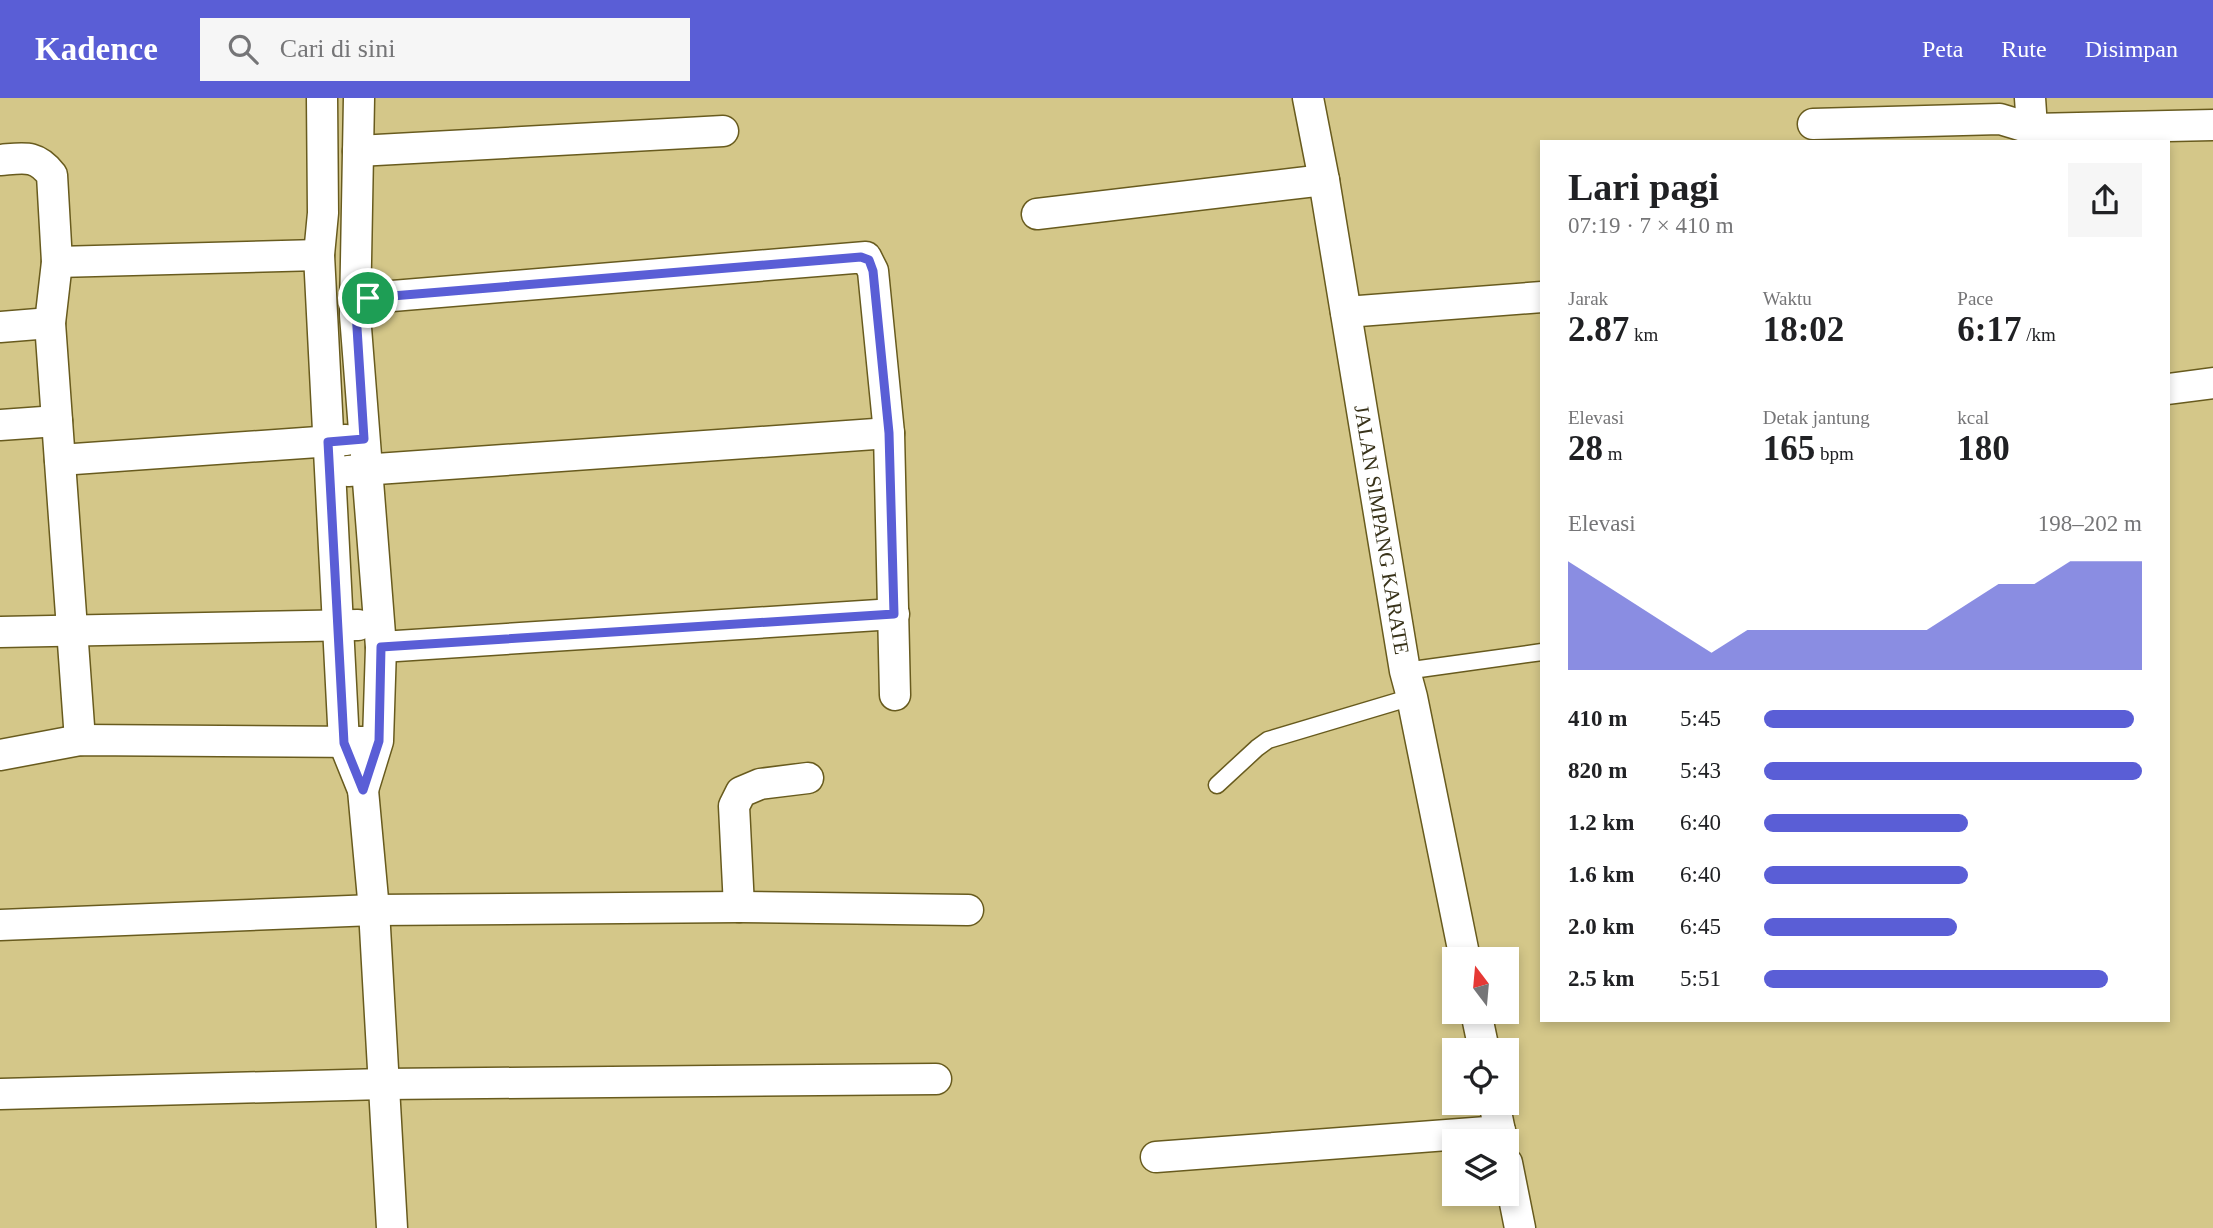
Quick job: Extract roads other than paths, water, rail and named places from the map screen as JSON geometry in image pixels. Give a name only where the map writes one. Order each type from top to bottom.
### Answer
[{"type":"street","points":[[322,98],[323,213],[319,255],[344,743],[363,790],[374,909],[392,1228]]},
{"type":"street","points":[[359,98],[355,296],[380,636],[379,741],[363,790]]},
{"type":"street","name":"JALAN SIMPANG KARATE","points":[[1308,98],[1408,684],[1463,947]]},
{"type":"street","points":[[2030,98],[2033,136]]},
{"type":"street","points":[[1813,124],[2000,119],[2033,136],[2213,125]]},
{"type":"street","points":[[321,135],[358,145],[723,131]]},
{"type":"street","points":[[0,160],[29,157],[44,164],[52,175],[57,262],[50,323],[80,740]]},
{"type":"street","points":[[1037,214],[1324,180]]},
{"type":"street","points":[[57,262],[319,255]]},
{"type":"street","points":[[355,296],[866,257],[873,271],[889,433],[895,695]]},
{"type":"street","points":[[1346,312],[1540,297]]},
{"type":"street","points":[[0,327],[50,323]]},
{"type":"street","points":[[2170,389],[2213,383]]},
{"type":"street","points":[[0,425],[57,421]]},
{"type":"street","points":[[330,471],[889,433]]},
{"type":"street","points":[[60,460],[364,439]]},
{"type":"street","points":[[0,632],[339,626],[380,636],[894,614]]},
{"type":"street","points":[[0,755],[80,740],[344,743],[379,741]]},
{"type":"street","points":[[739,906],[734,806],[741,792],[760,784],[808,778]]},
{"type":"street","points":[[0,925],[374,909],[739,906],[968,910]]},
{"type":"street","points":[[0,1094],[384,1084],[936,1079]]},
{"type":"street","points":[[1156,1157],[1499,1125]]},
{"type":"street","points":[[1516,1206],[1520,1228]]},
{"type":"lane","points":[[1217,785],[1268,740],[1408,684],[1540,652]]}]
